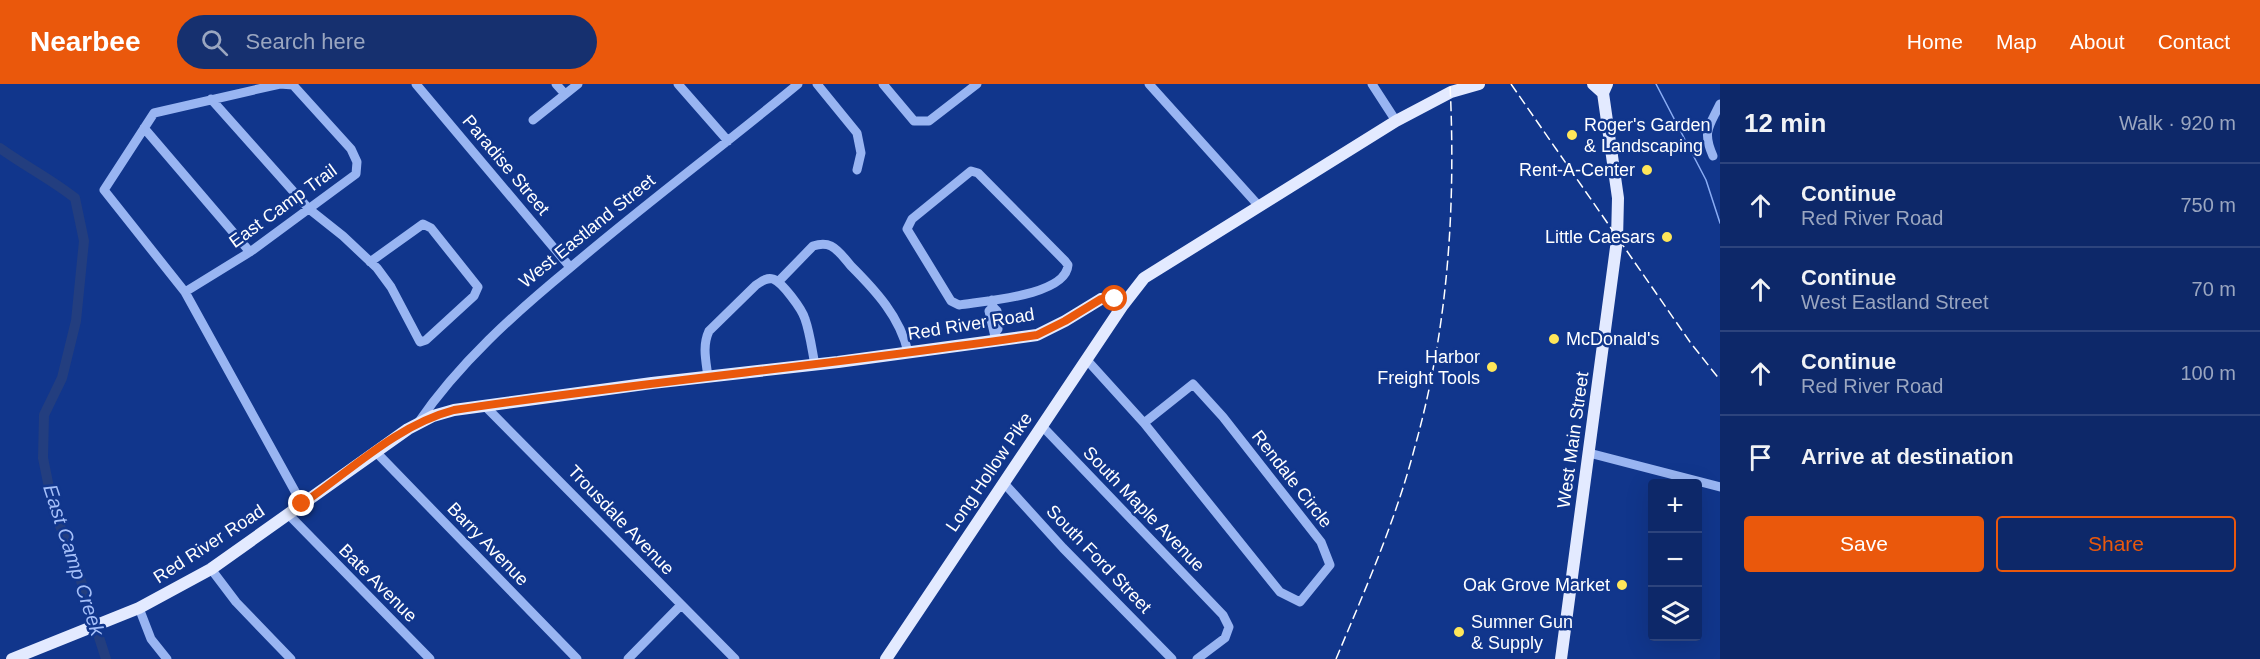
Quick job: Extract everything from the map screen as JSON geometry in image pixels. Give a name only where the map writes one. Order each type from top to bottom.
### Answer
[{"type":"main road","points":[[1123,305],[1135,287],[1153,270],[1396,121],[1450,92],[1479,84]]},
{"type":"main road","points":[[1593,84],[1605,88]]},
{"type":"main road","name":"West Main Street","points":[[1561,659],[1619,208],[1605,88]]},
{"type":"main road","name":"Red River Road","points":[[432,416],[484,405],[815,365],[996,337],[1037,335],[1048,331],[1101,299],[1111,298],[1123,305]]},
{"type":"main road","name":"Long Hollow Pike","points":[[886,659],[1123,305]]},
{"type":"main road","name":"West Eastland Street","points":[[375,451],[432,416]]},
{"type":"main road","name":"Red River Road","points":[[12,659],[139,608],[211,569],[375,451]]},
{"type":"street","name":"East Camp Trail","points":[[185,292],[249,252],[356,174],[357,162],[351,149],[293,85],[280,84],[154,112],[104,190],[185,292],[302,504]]},
{"type":"street","name":"Paradise Street","points":[[416,84],[570,267]]},
{"type":"street","points":[[556,84],[565,94]]},
{"type":"street","points":[[533,120],[578,84]]},
{"type":"street","points":[[678,84],[728,141]]},
{"type":"street","name":"West Eastland Street","points":[[417,424],[434,400],[517,312],[610,233],[798,84]]},
{"type":"street","points":[[817,84],[857,133],[861,153],[857,170]]},
{"type":"street","points":[[883,84],[914,121],[929,121],[977,84]]},
{"type":"street","points":[[1149,84],[1258,205]]},
{"type":"street","points":[[1372,84],[1396,121]]},
{"type":"street","points":[[211,99],[309,209],[343,236],[370,262],[390,287],[420,342],[426,340],[474,296],[478,287],[431,228],[423,224],[370,262]]},
{"type":"street","points":[[1713,156],[1706,141],[1707,133],[1720,104]]},
{"type":"street","points":[[144,128],[249,252]]},
{"type":"street","points":[[971,171],[978,173],[1068,265],[1066,273],[1044,289],[993,303],[954,304],[907,229],[912,219],[971,171]]},
{"type":"street","points":[[778,282],[813,246],[820,244],[832,246],[886,305],[902,331],[908,352]]},
{"type":"street","points":[[708,377],[704,350],[705,339],[709,331],[765,279],[778,282],[797,304],[805,318],[815,365]]},
{"type":"street","points":[[993,303],[997,311],[996,337]]},
{"type":"street","name":"Rendale Circle","points":[[1086,359],[1144,423],[1280,592],[1300,602],[1330,566],[1321,542],[1204,394],[1194,384],[1144,423]]},
{"type":"street","name":"Trousdale Avenue","points":[[484,405],[735,659]]},
{"type":"street","name":"South Maple Avenue","points":[[1042,426],[1222,615],[1229,627],[1225,638],[1197,659]]},
{"type":"street","name":"Barry Avenue","points":[[375,451],[577,659]]},
{"type":"street","points":[[1589,453],[1720,487]]},
{"type":"street","name":"South Ford Street","points":[[1003,482],[1172,659]]},
{"type":"street","name":"Bate Avenue","points":[[288,514],[430,659]]},
{"type":"street","points":[[211,569],[236,602],[291,659]]},
{"type":"street","points":[[628,659],[681,605]]},
{"type":"street","points":[[139,608],[151,639],[167,659]]},
{"type":"waterway","points":[[1656,84],[1706,180],[1720,223]]},
{"type":"waterway","name":"East Camp Creek","points":[[0,148],[75,198],[84,241],[76,321],[62,378],[44,415],[43,458],[54,512],[73,556],[106,659]]},
{"type":"railway","points":[[1336,659],[1379,556],[1398,503],[1426,405],[1435,360],[1442,314],[1450,223],[1452,177],[1450,84]]},
{"type":"railway","points":[[1511,84],[1690,342],[1720,380]]},
{"type":"place","name":"Roger's Garden & Landscaping","points":[[1572,135]]},
{"type":"place","name":"Rent-A-Center","points":[[1647,170]]},
{"type":"place","name":"Little Caesars","points":[[1667,237]]},
{"type":"place","name":"McDonald's","points":[[1554,339]]},
{"type":"place","name":"Harbor Freight Tools","points":[[1492,367]]},
{"type":"place","name":"Oak Grove Market","points":[[1622,585]]},
{"type":"place","name":"Sumner Gun & Supply","points":[[1459,632]]},
{"type":"route","points":[[302,504],[408,429],[432,416],[454,410],[1037,335],[1048,331],[1101,299],[1115,299]]}]
